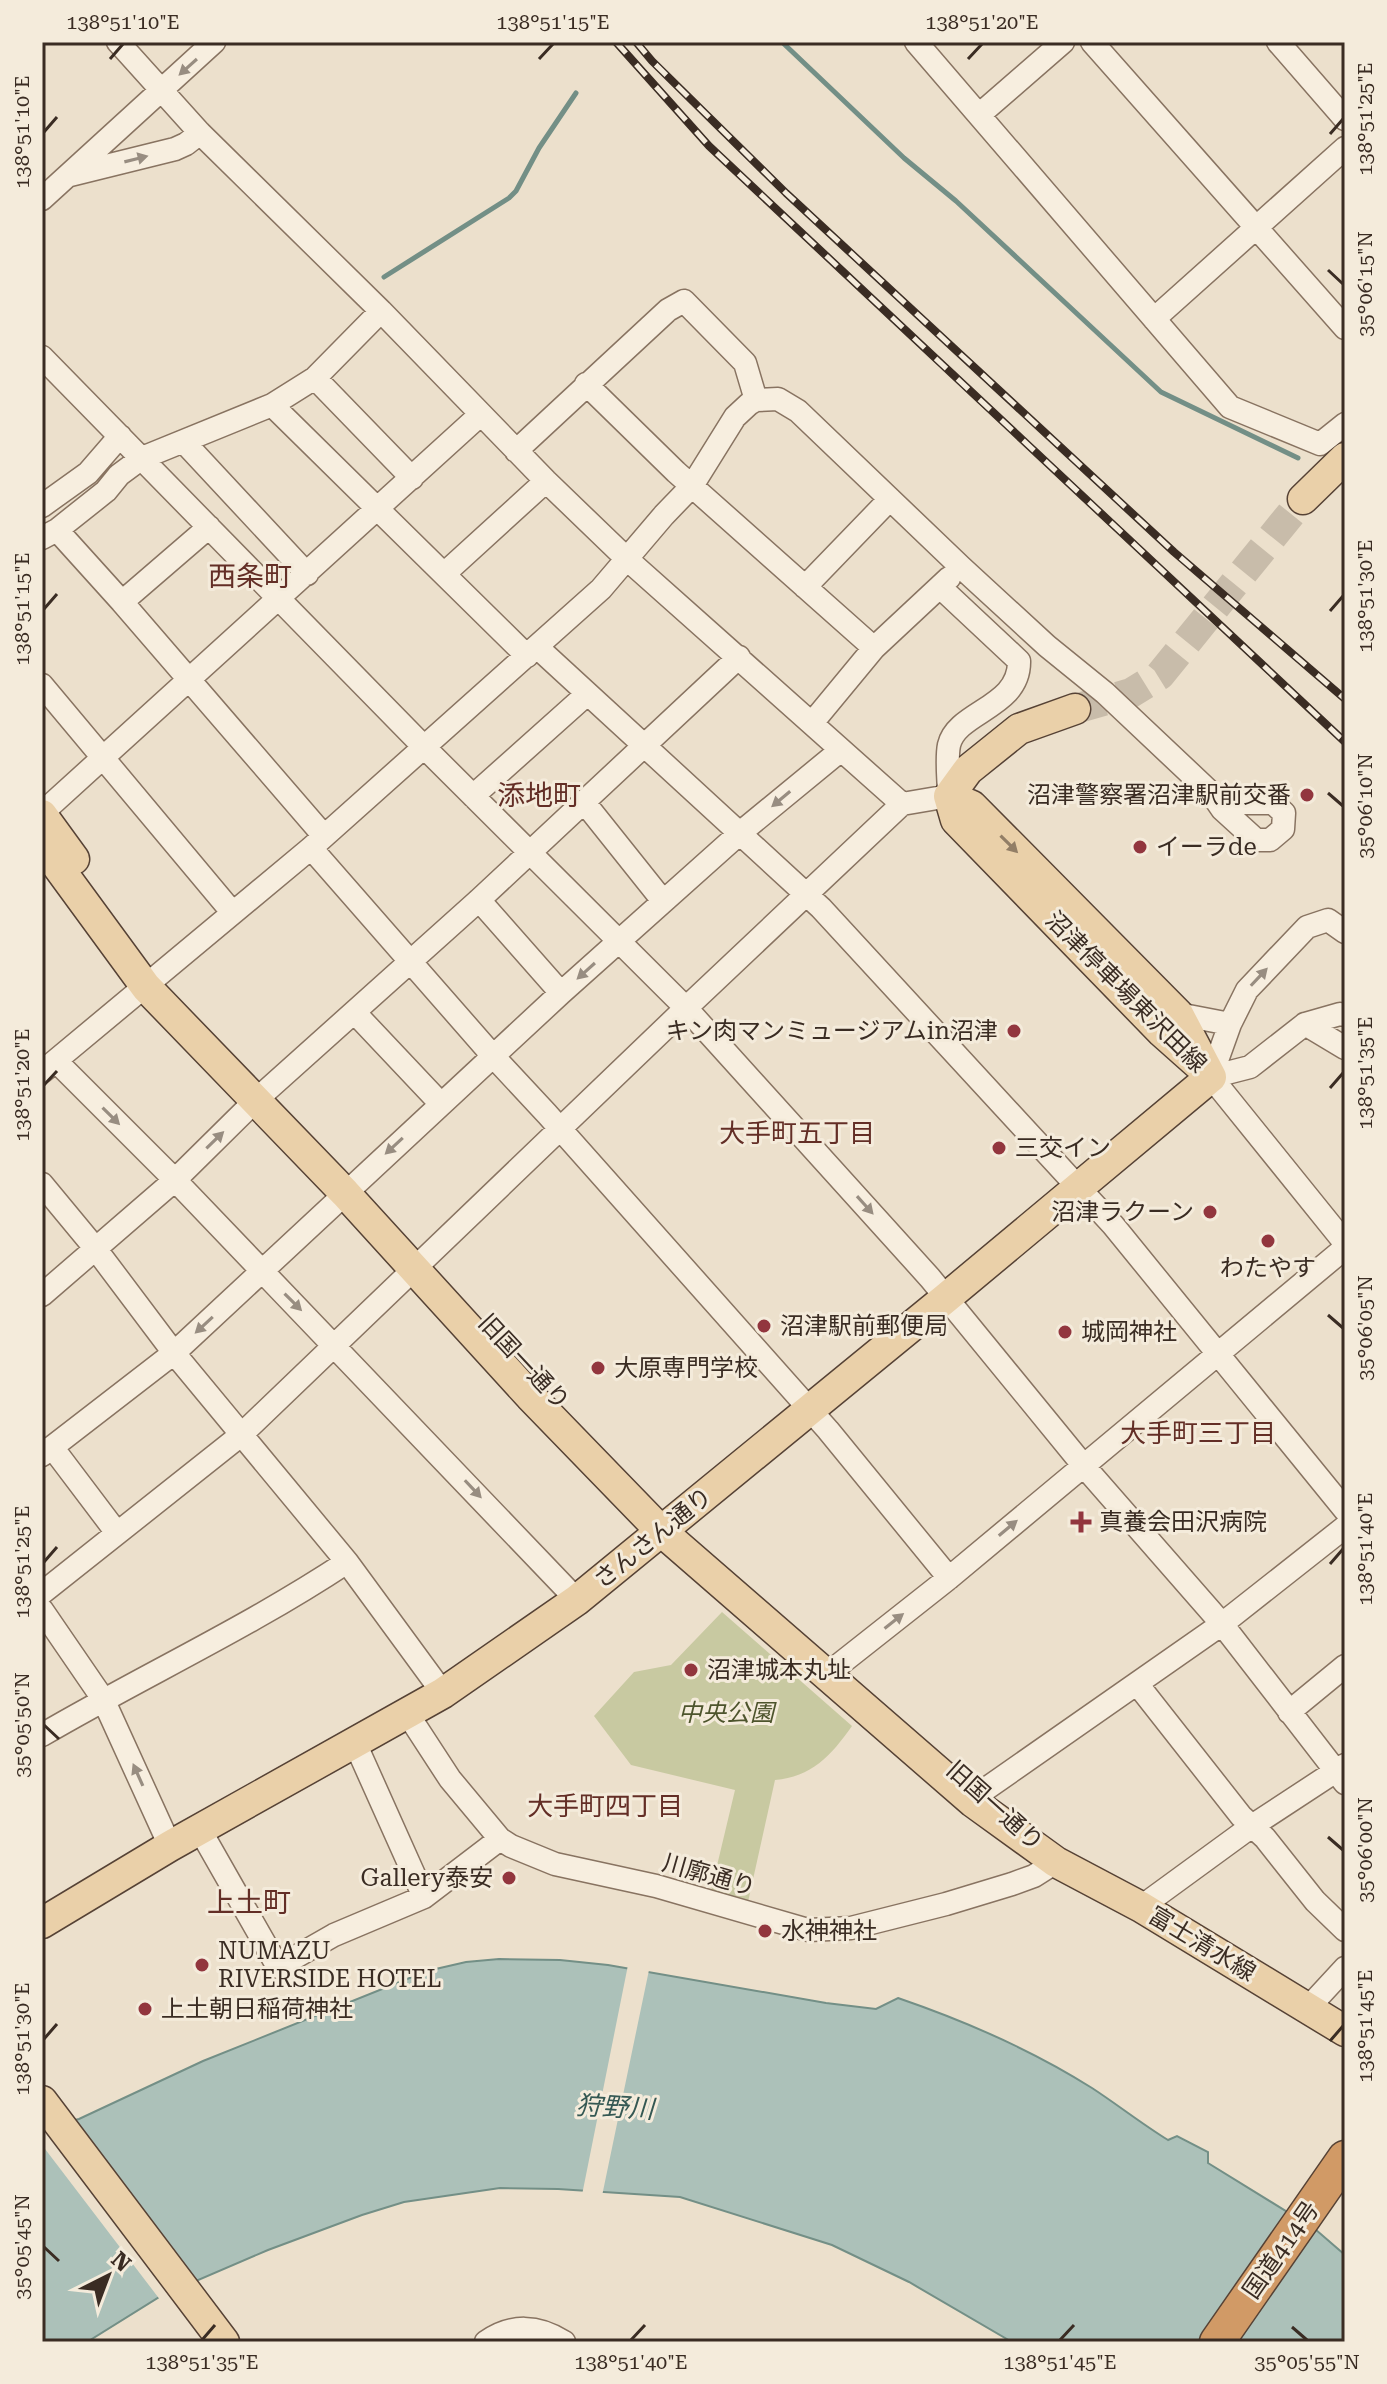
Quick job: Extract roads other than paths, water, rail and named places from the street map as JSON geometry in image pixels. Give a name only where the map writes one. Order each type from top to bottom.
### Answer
[{"type":"highway","name":"国道414号","points":[[1217,2342],[1345,2158]]},
{"type":"main road","points":[[1303,499],[1345,458]]},
{"type":"main road","points":[[949,796],[968,770],[1019,729],[1075,709]]},
{"type":"main road","name":"沼津停車場東沢田線","points":[[949,796],[972,806],[1178,1014],[1211,1077]]},
{"type":"main road","name":"沼津停車場東沢田線","points":[[949,796],[956,820],[1162,1032],[1211,1077]]},
{"type":"main road","name":"旧国一通り","points":[[42,814],[152,980]]},
{"type":"main road","name":"旧国一通り","points":[[42,845],[152,980],[669,1524],[973,1802],[1056,1862]]},
{"type":"main road","name":"さんさん通り","points":[[42,1923],[170,1846],[443,1693],[577,1600],[1211,1077]]},
{"type":"main road","name":"旧国一通り","points":[[669,1524],[840,1664],[1056,1862]]},
{"type":"main road","name":"富士清水線","points":[[1056,1862],[1141,1907],[1345,2031]]},
{"type":"main road","points":[[42,2101],[224,2342]]},
{"type":"main road","points":[[42,2127],[207,2342]]},
{"type":"street","points":[[118,42],[200,133],[381,311],[546,481],[628,560],[902,804]]},
{"type":"street","points":[[42,199],[214,42]]},
{"type":"street","points":[[916,42],[1230,407],[1320,444],[1345,424]]},
{"type":"street","points":[[979,115],[1063,42]]},
{"type":"street","points":[[1092,42],[1345,328]]},
{"type":"street","points":[[1278,42],[1345,119]]},
{"type":"street","points":[[42,181],[175,149],[200,133]]},
{"type":"street","points":[[1154,319],[1345,148]]},
{"type":"street","points":[[516,451],[668,310],[684,301],[745,363],[756,400]]},
{"type":"street","points":[[381,311],[315,378],[272,405],[142,458],[119,475],[106,491],[49,534],[122,602],[189,680],[411,961],[828,1430],[949,1578]]},
{"type":"street","points":[[42,357],[425,748],[620,940],[813,1146],[1222,1624],[1289,1712],[1342,1773],[1252,1826],[1141,1907]]},
{"type":"street","points":[[315,378],[412,478]]},
{"type":"street","points":[[586,384],[692,486],[874,648]]},
{"type":"street","points":[[577,1600],[175,1180],[49,1067],[318,842],[601,589],[692,486],[735,417],[756,400],[778,399],[798,411],[961,567],[1047,646],[1105,693],[1211,793]]},
{"type":"street","points":[[272,405],[444,574],[586,695],[807,894],[1113,1225],[1345,1510]]},
{"type":"street","points":[[42,814],[480,415]]},
{"type":"street","points":[[42,506],[88,473],[120,436]]},
{"type":"street","points":[[184,442],[307,574]]},
{"type":"street","points":[[444,574],[546,481]]},
{"type":"street","points":[[805,587],[890,499]]},
{"type":"street","points":[[122,602],[209,527]]},
{"type":"street","points":[[812,723],[874,648],[961,567]]},
{"type":"street","points":[[42,1593],[241,1435],[902,804],[949,796],[949,744],[956,733],[1003,697],[1019,675],[1019,661],[940,587]]},
{"type":"street","points":[[42,1295],[175,1180],[263,1095],[479,900],[739,657]]},
{"type":"street","points":[[42,685],[232,912]]},
{"type":"street","points":[[473,796],[586,695]]},
{"type":"street","points":[[117,1533],[47,1451],[174,1353],[561,993],[740,833],[841,750]]},
{"type":"street","points":[[584,802],[663,901]]},
{"type":"street","points":[[479,900],[561,993]]},
{"type":"street","points":[[1211,1077],[1230,1024],[1247,990],[1307,927],[1328,920],[1345,932]]},
{"type":"street","points":[[355,1013],[440,1103]]},
{"type":"street","points":[[1178,1014],[1230,1024]]},
{"type":"street","points":[[1211,1077],[1250,1067],[1305,1024],[1345,1015]]},
{"type":"street","points":[[1305,1024],[1345,1048]]},
{"type":"street","points":[[840,1664],[949,1578],[1345,1245],[1211,1077]]},
{"type":"street","points":[[42,1184],[174,1353],[347,1562],[443,1693]]},
{"type":"street","points":[[980,1793],[1222,1624],[1345,1527]]},
{"type":"street","points":[[42,1735],[295,1597],[347,1562]]},
{"type":"street","points":[[42,1610],[103,1699],[170,1846]]},
{"type":"street","points":[[1289,1712],[1345,1666]]},
{"type":"street","points":[[1138,1685],[1241,1816],[1265,1838],[1315,1901],[1345,1930]]},
{"type":"street","name":"川廓通り","points":[[407,1713],[450,1779],[500,1839],[555,1864],[656,1886],[808,1930],[851,1928],[946,1904],[1034,1876],[1056,1862]]},
{"type":"street","points":[[355,1743],[424,1897]]},
{"type":"street","points":[[200,1830],[278,1967],[334,1935],[424,1897],[500,1839]]},
{"type":"street","points":[[1308,2008],[1345,1968]]},
{"type":"street","points":[[486,2342],[525,2326],[551,2334],[564,2342]]},
{"type":"water","name":"狩野川","points":[[499,1959],[608,1965],[876,2009],[898,1998],[998,2037],[1069,2074],[1168,2140],[1177,2136],[1208,2152],[1208,2163],[1315,2229],[1345,2255],[1345,2342],[1012,2342],[909,2282],[832,2245],[680,2197],[500,2188],[404,2202],[362,2215],[268,2250],[161,2296],[87,2342],[42,2342],[42,2128],[79,2119],[203,2061],[427,1971],[466,1962]]},
{"type":"waterway","points":[[782,42],[904,158],[956,201],[1161,392],[1298,458]]},
{"type":"waterway","points":[[384,277],[509,198],[576,93]]},
{"type":"tunnel","points":[[1075,709],[1131,693],[1160,675],[1303,499]]},
{"type":"railway","points":[[616,42],[709,146],[1345,742]]},
{"type":"railway","points":[[636,42],[786,193],[1174,552],[1345,699]]},
{"type":"place","name":"沼津警察署沼津駅前交番","points":[[1307,795]]},
{"type":"place","name":"イーラde","points":[[1140,847]]},
{"type":"place","name":"キン肉マンミュージアムin沼津","points":[[1014,1031]]},
{"type":"place","name":"三交イン","points":[[999,1148]]},
{"type":"place","name":"沼津ラクーン","points":[[1210,1212]]},
{"type":"place","name":"わたやす","points":[[1268,1241]]},
{"type":"place","name":"沼津駅前郵便局","points":[[764,1326]]},
{"type":"place","name":"城岡神社","points":[[1065,1332]]},
{"type":"place","name":"大原専門学校","points":[[598,1368]]},
{"type":"place","name":"真養会田沢病院","points":[[1081,1522]]},
{"type":"place","name":"沼津城本丸址","points":[[691,1670]]},
{"type":"place","name":"Gallery泰安","points":[[509,1878]]},
{"type":"place","name":"水神神社","points":[[765,1931]]},
{"type":"place","name":"NUMAZU RIVERSIDE HOTEL","points":[[202,1965]]},
{"type":"place","name":"上土朝日稲荷神社","points":[[145,2009]]},
{"type":"district","name":"西条町","points":[[250,576]]},
{"type":"district","name":"添地町","points":[[539,795]]},
{"type":"district","name":"大手町五丁目","points":[[797,1133]]},
{"type":"district","name":"大手町三丁目","points":[[1198,1433]]},
{"type":"district","name":"大手町四丁目","points":[[605,1806]]},
{"type":"district","name":"上土町","points":[[249,1902]]},
{"type":"park label","name":"中央公園","points":[[726,1713]]}]
